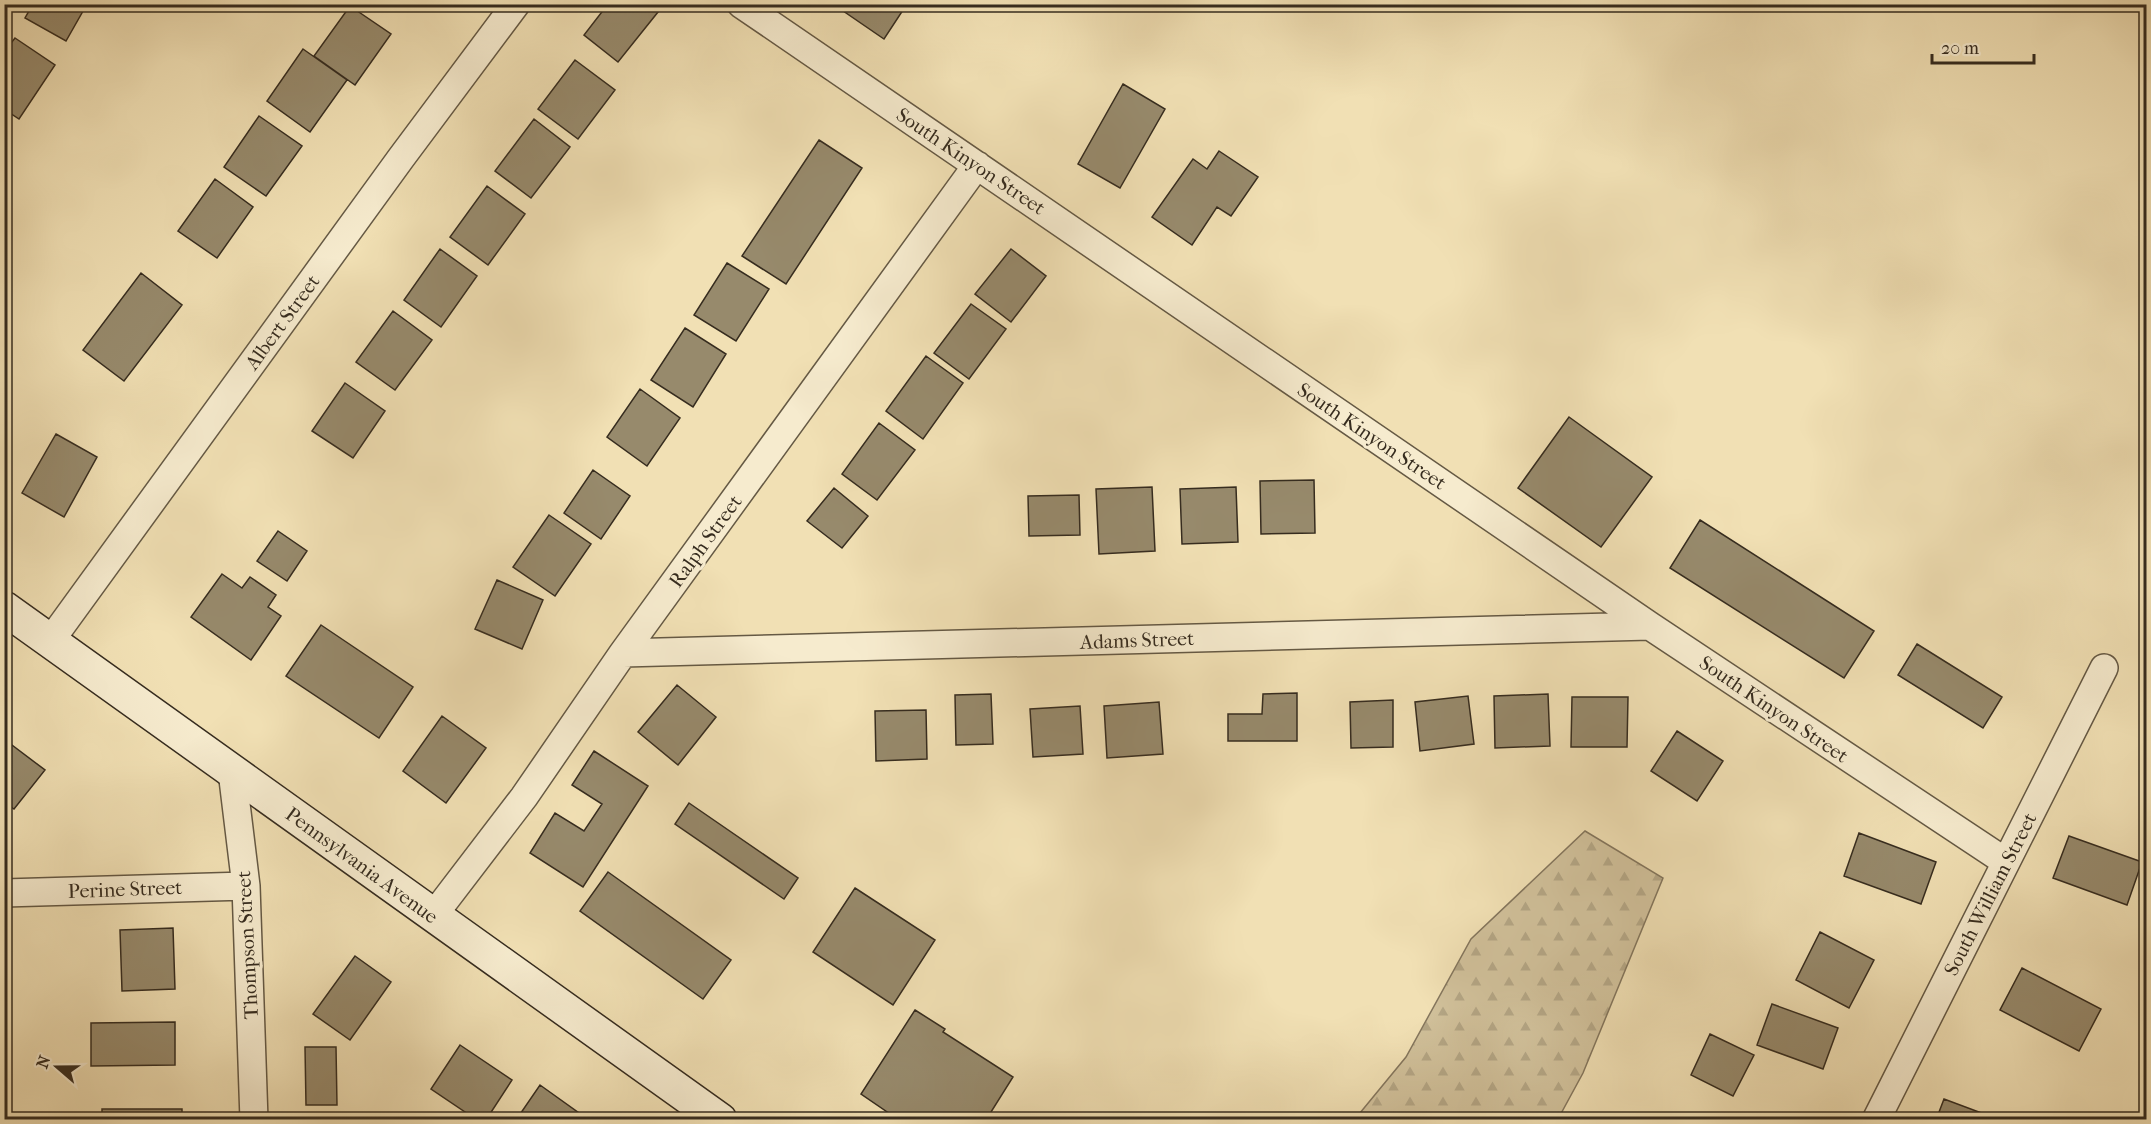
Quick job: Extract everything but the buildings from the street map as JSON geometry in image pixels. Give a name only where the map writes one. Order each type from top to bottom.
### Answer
[{"type":"main road","name":"Pennsylvania Avenue","points":[[4,608],[720,1119]]},
{"type":"street","name":"Albert Street","points":[[51,640],[401,158],[516,4]]},
{"type":"street","name":"South Kinyon Street","points":[[741,4],[1650,626],[2006,862]]},
{"type":"street","name":"Ralph Street","points":[[433,916],[524,797],[623,653],[977,165]]},
{"type":"street","name":"Adams Street","points":[[623,653],[1650,626]]},
{"type":"street","name":"South William Street","points":[[1876,1119],[2104,668]]},
{"type":"street","name":"Thompson Street","points":[[232,771],[246,886],[254,1119]]},
{"type":"street","name":"Perine Street","points":[[4,893],[246,886]]},
{"type":"green space","points":[[1585,831],[1663,878],[1583,1073],[1558,1119],[1355,1119],[1406,1057],[1471,939]]}]
